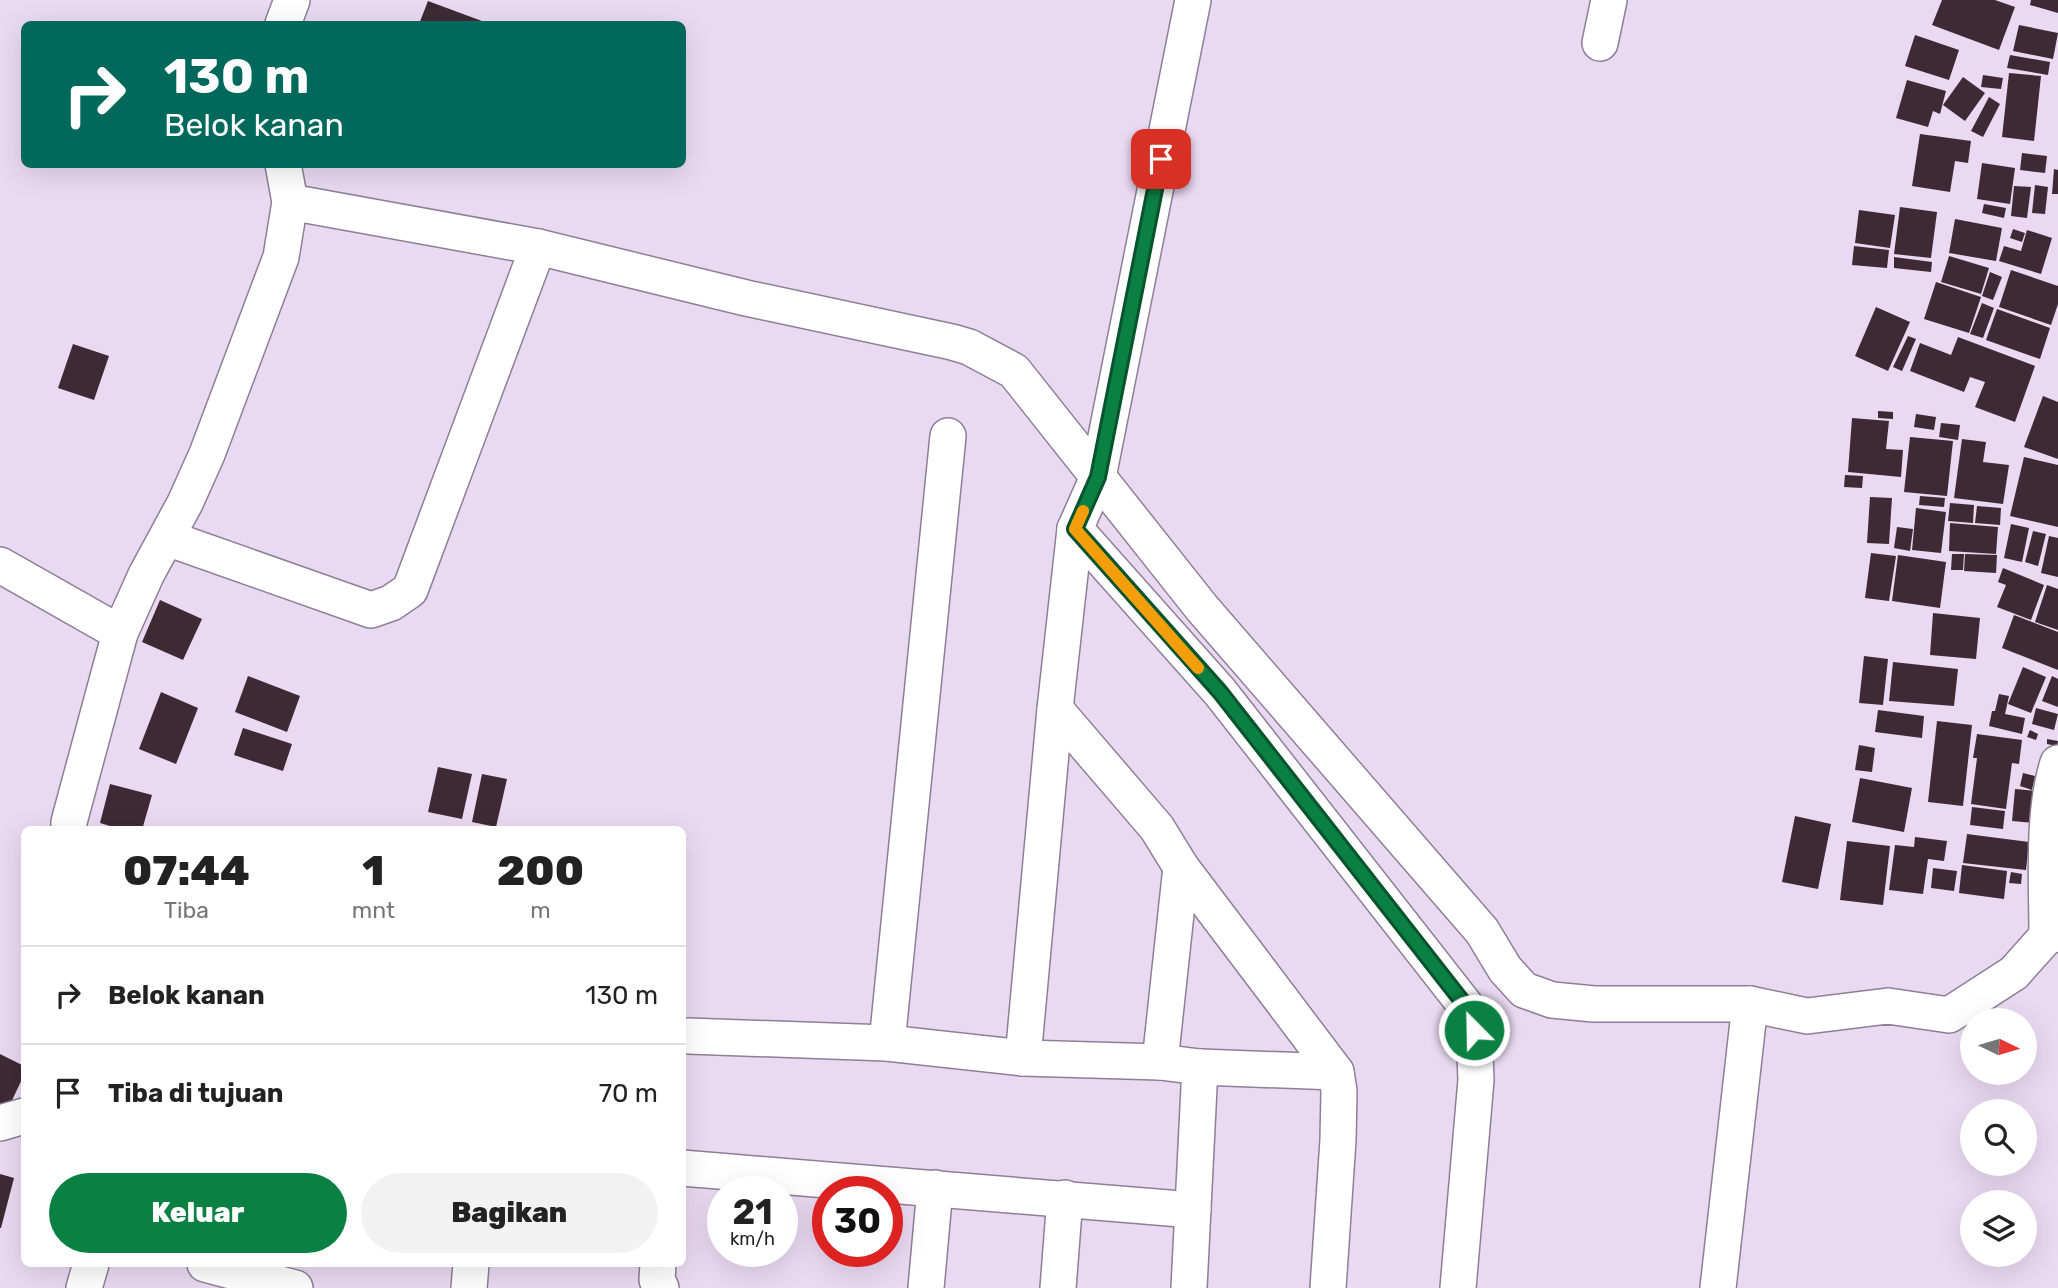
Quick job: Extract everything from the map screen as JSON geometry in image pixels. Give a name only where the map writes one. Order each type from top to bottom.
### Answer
[{"type":"street","points":[[284,21],[292,0]]},
{"type":"street","points":[[1023,1058],[1055,709],[1075,529],[1098,477],[1193,0]]},
{"type":"street","points":[[1600,43],[1609,0]]},
{"type":"street","points":[[79,826],[120,633],[207,454],[281,257],[290,202],[285,168]]},
{"type":"street","points":[[290,202],[538,247],[746,298],[969,347],[1014,371],[1202,608],[1482,931],[1505,969],[1524,990],[1552,1000],[1594,1004],[1750,1004],[1807,1016],[1888,1006],[1949,1015],[2014,973],[2053,935],[2048,841],[2053,779],[2058,763]]},
{"type":"street","points":[[167,538],[371,610],[391,603],[410,590],[538,247]]},
{"type":"street","points":[[887,1043],[948,436]]},
{"type":"street","points":[[1075,529],[1220,692],[1469,1010],[1474,1030],[1476,1080],[1458,1288]]},
{"type":"street","points":[[0,565],[120,633]]},
{"type":"street","points":[[1055,709],[1157,828],[1181,867],[1336,1072],[1339,1091],[1338,1140],[1328,1288]]},
{"type":"street","points":[[1160,1062],[1181,867]]},
{"type":"street","points":[[1718,1288],[1750,1004]]},
{"type":"street","points":[[688,1037],[887,1043],[1023,1058],[1160,1062],[1200,1067],[1336,1072]]},
{"type":"street","points":[[1189,1288],[1200,1067]]},
{"type":"street","points":[[0,1123],[21,1117]]},
{"type":"street","points":[[686,1168],[1193,1210]]},
{"type":"street","points":[[926,1288],[935,1188]]},
{"type":"street","points":[[1058,1288],[1065,1198]]},
{"type":"street","points":[[84,1288],[90,1267]]},
{"type":"street","points":[[216,1267],[295,1288]]},
{"type":"street","points":[[469,1288],[471,1267]]},
{"type":"street","points":[[658,1267],[657,1280],[661,1288]]},
{"type":"building","points":[[1942,0],[1995,0],[2015,7],[1999,50],[1932,25]]},
{"type":"building","points":[[2031,0],[2058,0],[2058,13],[2030,5]]},
{"type":"building","points":[[428,1],[482,21],[420,21]]},
{"type":"building","points":[[2019,25],[2058,33],[2053,59],[2013,51]]},
{"type":"building","points":[[1915,35],[1959,50],[1949,80],[1905,66]]},
{"type":"building","points":[[2010,55],[2050,62],[2048,75],[2007,68]]},
{"type":"building","points":[[2009,73],[2041,76],[2034,141],[2002,137]]},
{"type":"building","points":[[1983,75],[2003,78],[2001,89],[1981,87]]},
{"type":"building","points":[[1963,77],[1985,93],[1965,121],[1943,105]]},
{"type":"building","points":[[1907,80],[1946,91],[1940,114],[1933,111],[1928,127],[1896,118]]},
{"type":"building","points":[[1989,97],[2000,104],[1983,137],[1971,131]]},
{"type":"building","points":[[1920,134],[1971,141],[1968,163],[1955,161],[1950,192],[1912,186]]},
{"type":"building","points":[[2022,153],[2047,156],[2045,173],[2020,170]]},
{"type":"building","points":[[1982,163],[2015,168],[2010,204],[1977,199]]},
{"type":"building","points":[[2054,169],[2058,170],[2058,194],[2052,194]]},
{"type":"building","points":[[2035,185],[2048,187],[2045,214],[2032,213]]},
{"type":"building","points":[[2014,186],[2031,187],[2027,218],[2011,216]]},
{"type":"building","points":[[1984,204],[2006,208],[2004,218],[1982,213]]},
{"type":"building","points":[[1900,207],[1937,212],[1931,258],[1894,254]]},
{"type":"building","points":[[1859,210],[1895,215],[1890,248],[1855,243]]},
{"type":"building","points":[[1955,219],[2002,228],[1996,261],[1949,253]]},
{"type":"building","points":[[2013,229],[2025,233],[2022,242],[2010,238]]},
{"type":"building","points":[[2027,230],[2052,238],[2041,274],[1999,261],[2004,246],[2021,251]]},
{"type":"building","points":[[1854,246],[1889,250],[1887,268],[1852,265]]},
{"type":"building","points":[[1949,256],[1989,268],[1981,294],[1941,282]]},
{"type":"building","points":[[1894,257],[1932,262],[1931,272],[1894,268]]},
{"type":"building","points":[[2011,270],[2058,286],[2058,304],[2051,325],[1999,307]]},
{"type":"building","points":[[1990,272],[2002,277],[1993,300],[1982,296]]},
{"type":"building","points":[[1936,282],[1981,297],[1969,333],[1924,319]]},
{"type":"building","points":[[1982,303],[1994,308],[1983,338],[1970,334]]},
{"type":"building","points":[[1876,307],[1910,322],[1888,371],[1855,356]]},
{"type":"building","points":[[1997,309],[2050,328],[2040,359],[1986,340]]},
{"type":"building","points":[[1908,336],[1916,339],[1902,371],[1893,367]]},
{"type":"building","points":[[1958,337],[2035,366],[2015,422],[1975,407],[1985,382],[1970,377],[1964,392],[1910,371],[1920,343],[1951,355]]},
{"type":"building","points":[[73,344],[109,356],[94,400],[58,388]]},
{"type":"building","points":[[2043,396],[2058,402],[2058,459],[2024,447]]},
{"type":"building","points":[[1878,411],[1893,412],[1893,419],[1878,418]]},
{"type":"building","points":[[1916,414],[1936,417],[1934,430],[1914,427]]},
{"type":"building","points":[[1852,418],[1889,421],[1886,449],[1903,450],[1901,477],[1848,472]]},
{"type":"building","points":[[1941,423],[1960,425],[1958,440],[1939,437]]},
{"type":"building","points":[[1910,437],[1953,441],[1947,496],[1904,492]]},
{"type":"building","points":[[1962,439],[1986,442],[1983,462],[2009,465],[2003,504],[1954,498]]},
{"type":"building","points":[[2024,457],[2058,465],[2058,527],[2010,516]]},
{"type":"building","points":[[1845,475],[1863,476],[1862,488],[1844,487]]},
{"type":"building","points":[[1920,496],[1945,498],[1944,507],[1919,505]]},
{"type":"building","points":[[1870,497],[1892,498],[1889,544],[1867,543]]},
{"type":"building","points":[[1950,503],[1974,505],[1973,523],[1948,521]]},
{"type":"building","points":[[1977,506],[2001,508],[2000,525],[1975,523]]},
{"type":"building","points":[[1916,508],[1946,512],[1941,553],[1912,550]]},
{"type":"building","points":[[1950,523],[1998,527],[1996,554],[1949,551]]},
{"type":"building","points":[[2011,524],[2029,528],[2022,562],[2004,558]]},
{"type":"building","points":[[1897,527],[1913,529],[1910,551],[1894,548]]},
{"type":"building","points":[[2033,531],[2046,534],[2038,566],[2025,562]]},
{"type":"building","points":[[2049,536],[2058,538],[2058,577],[2041,573]]},
{"type":"building","points":[[1871,553],[1896,556],[1889,601],[1865,598]]},
{"type":"building","points":[[1952,554],[1964,554],[1963,570],[1951,570]]},
{"type":"building","points":[[1965,554],[1997,555],[1996,573],[1964,571]]},
{"type":"building","points":[[1898,555],[1946,562],[1940,608],[1892,601]]},
{"type":"building","points":[[2003,568],[2044,585],[2031,620],[1997,607],[2006,585],[1998,582]]},
{"type":"building","points":[[2047,585],[2058,589],[2058,630],[2035,622]]},
{"type":"building","points":[[160,600],[202,619],[183,660],[142,642]]},
{"type":"building","points":[[1933,613],[1980,618],[1976,659],[1930,655]]},
{"type":"building","points":[[2014,615],[2058,632],[2058,670],[2002,648]]},
{"type":"building","points":[[1864,656],[1888,659],[1883,705],[1859,703]]},
{"type":"building","points":[[1893,662],[1958,669],[1954,706],[1889,701]]},
{"type":"building","points":[[2023,667],[2046,677],[2031,713],[2008,704]]},
{"type":"building","points":[[248,676],[300,696],[287,732],[235,712]]},
{"type":"building","points":[[2052,676],[2058,679],[2058,707],[2042,701]]},
{"type":"building","points":[[161,692],[198,708],[176,764],[139,749]]},
{"type":"building","points":[[1999,694],[2009,696],[2005,714],[2025,718],[2022,734],[1989,726]]},
{"type":"building","points":[[2036,708],[2058,714],[2054,730],[2032,724]]},
{"type":"building","points":[[1878,710],[1924,716],[1922,738],[1875,732]]},
{"type":"building","points":[[1937,721],[1972,725],[1963,806],[1928,802]]},
{"type":"building","points":[[243,728],[292,744],[283,771],[234,755]]},
{"type":"building","points":[[2030,730],[2038,734],[2036,740],[2027,737]]},
{"type":"building","points":[[1977,734],[2022,740],[2019,764],[2012,763],[2006,809],[1971,804]]},
{"type":"building","points":[[2047,739],[2058,741],[2057,746],[2047,744]]},
{"type":"building","points":[[1859,745],[1875,748],[1872,772],[1855,770]]},
{"type":"building","points":[[438,767],[472,774],[462,819],[428,812]]},
{"type":"building","points":[[2023,773],[2035,776],[2032,790],[2020,786]]},
{"type":"building","points":[[482,774],[507,779],[496,826],[472,822]]},
{"type":"building","points":[[1860,778],[1912,788],[1904,832],[1852,822]]},
{"type":"building","points":[[110,784],[152,795],[143,826],[110,826],[100,823]]},
{"type":"building","points":[[2015,789],[2047,792],[2044,824],[2012,821]]},
{"type":"building","points":[[1972,807],[2005,811],[2003,829],[1970,825]]},
{"type":"building","points":[[1795,816],[1831,824],[1818,889],[1782,882]]},
{"type":"building","points":[[1967,834],[2029,842],[2026,870],[1963,863]]},
{"type":"building","points":[[1915,837],[1947,841],[1944,861],[1928,859],[1923,894],[1889,890],[1895,845],[1914,847]]},
{"type":"building","points":[[1847,841],[1890,846],[1883,905],[1840,900]]},
{"type":"building","points":[[1962,865],[2007,871],[2004,899],[1959,893]]},
{"type":"building","points":[[1933,868],[1957,871],[1954,891],[1931,888]]},
{"type":"building","points":[[2011,872],[2022,874],[2021,884],[2009,883]]},
{"type":"building","points":[[0,1054],[21,1064],[21,1081],[6,1113],[0,1110]]},
{"type":"building","points":[[0,1174],[14,1178],[1,1228],[0,1228]]},
{"type":"slow traffic","points":[[1083,511],[1075,529],[1198,668]]},
{"type":"route","points":[[1161,159],[1098,477],[1075,529],[1220,692],[1469,1010],[1474,1030]]}]
